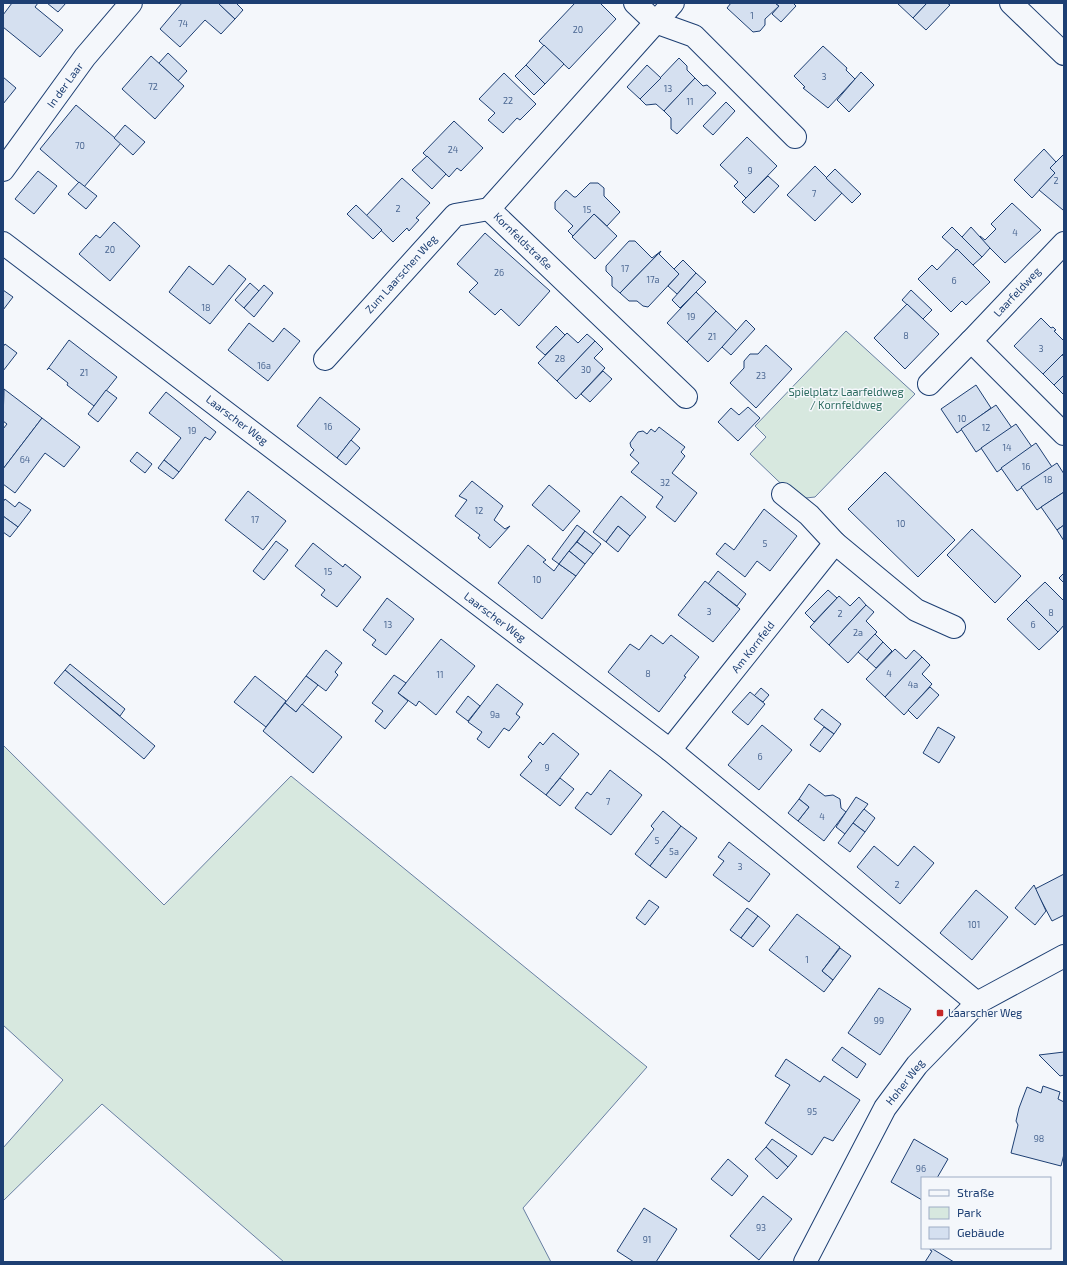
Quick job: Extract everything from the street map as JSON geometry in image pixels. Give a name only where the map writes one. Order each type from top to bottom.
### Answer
[{"type":"street","name":"In der Laar","points":[[3,170],[85,57],[131,3]]},
{"type":"street","points":[[635,3],[655,22],[694,36],[795,137]]},
{"type":"street","name":"Kornfeldstraße","points":[[673,3],[489,209],[686,397]]},
{"type":"street","points":[[1011,3],[1064,54]]},
{"type":"street","name":"Zum Laarschen Weg","points":[[325,359],[455,215],[489,209]]},
{"type":"street","name":"Laarscher Weg","points":[[3,242],[670,750],[977,1003]]},
{"type":"street","name":"Laarfeldweg","points":[[928,384],[1064,243]]},
{"type":"street","points":[[971,341],[1064,434]]},
{"type":"street","points":[[783,494],[835,543],[916,610],[954,627]]},
{"type":"street","name":"Am Kornfeld","points":[[670,750],[835,543]]},
{"type":"street","name":"Hoher Weg","points":[[805,1262],[885,1108],[917,1065],[977,1003],[1064,956]]},
{"type":"green space","name":"Spielplatz Laarfeldweg / Kornfeldweg","points":[[846,331],[915,394],[815,497],[797,499],[750,454],[766,437],[755,426]]},
{"type":"green space","points":[[3,745],[164,905],[291,776],[647,1067],[523,1208],[551,1262],[284,1262],[102,1104],[3,1201],[3,1148],[63,1080],[3,1025]]},
{"type":"building","points":[[12,3],[38,3],[35,7],[63,30],[40,57],[3,27],[3,15]]},
{"type":"building","points":[[47,3],[66,3],[58,12]]},
{"type":"building","points":[[182,3],[218,3],[235,19],[221,34],[205,20],[180,47],[160,29]]},
{"type":"building","points":[[218,3],[236,3],[243,10],[235,19]]},
{"type":"building","points":[[575,3],[601,3],[616,19],[569,69],[539,41]]},
{"type":"building","points":[[731,3],[775,3],[779,6],[765,19],[765,25],[760,31],[753,32],[727,8]]},
{"type":"building","points":[[775,3],[793,3],[796,6],[781,22],[772,14],[779,6]]},
{"type":"building","points":[[897,3],[927,3],[913,18]]},
{"type":"building","points":[[927,3],[947,3],[950,5],[926,30],[913,18]]},
{"type":"building","points":[[544,45],[564,64],[545,84],[526,65]]},
{"type":"building","points":[[823,46],[847,68],[846,70],[855,79],[828,108],[803,88],[805,87],[794,76]]},
{"type":"building","points":[[168,53],[187,71],[178,81],[159,63]]},
{"type":"building","points":[[151,56],[184,86],[155,119],[122,89]]},
{"type":"building","points":[[679,58],[687,66],[687,70],[695,78],[664,111],[656,104],[646,105],[640,99]]},
{"type":"building","points":[[526,65],[545,84],[534,95],[515,76]]},
{"type":"building","points":[[647,65],[661,78],[640,99],[627,87]]},
{"type":"building","points":[[861,72],[874,85],[849,112],[837,100]]},
{"type":"building","points":[[504,73],[536,104],[520,120],[517,118],[503,133],[488,120],[495,113],[479,99]]},
{"type":"building","points":[[3,77],[16,88],[3,104]]},
{"type":"building","points":[[695,78],[703,86],[707,85],[716,93],[677,134],[671,129],[671,118],[664,111]]},
{"type":"building","points":[[726,102],[735,111],[713,135],[703,126]]},
{"type":"building","points":[[76,105],[121,143],[84,187],[40,149]]},
{"type":"building","points":[[454,121],[483,148],[461,171],[457,168],[449,177],[423,153]]},
{"type":"building","points":[[125,125],[145,142],[133,155],[114,138]]},
{"type":"building","points":[[747,137],[777,166],[746,198],[734,186],[738,182],[720,165]]},
{"type":"building","points":[[1044,149],[1056,162],[1050,168],[1055,173],[1032,198],[1014,180]]},
{"type":"building","points":[[1064,154],[1063,210],[1039,190],[1055,173],[1050,168]]},
{"type":"building","points":[[427,156],[446,174],[432,189],[412,170]]},
{"type":"building","points":[[815,166],[842,193],[815,221],[787,195]]},
{"type":"building","points":[[835,169],[861,194],[852,203],[826,178]]},
{"type":"building","points":[[38,171],[57,186],[34,214],[15,199]]},
{"type":"building","points":[[768,176],[779,186],[754,213],[742,202]]},
{"type":"building","points":[[402,178],[430,203],[416,218],[419,220],[409,231],[407,228],[393,242],[366,216]]},
{"type":"building","points":[[79,182],[97,196],[86,209],[68,194]]},
{"type":"building","points":[[590,183],[598,183],[604,188],[604,196],[620,212],[607,226],[594,214],[573,236],[568,231],[573,226],[555,209],[555,202],[566,190],[576,197]]},
{"type":"building","points":[[1012,203],[1041,230],[1005,263],[979,237],[980,236],[985,240],[996,229],[991,224]]},
{"type":"building","points":[[356,205],[382,230],[373,239],[347,214]]},
{"type":"building","points":[[594,214],[617,236],[595,259],[572,237]]},
{"type":"building","points":[[114,222],[140,246],[110,281],[79,254],[96,235],[100,238]]},
{"type":"building","points":[[952,227],[982,257],[973,265],[942,237]]},
{"type":"building","points":[[971,227],[990,248],[982,257],[962,237]]},
{"type":"building","points":[[485,233],[550,291],[519,326],[501,309],[495,315],[469,292],[478,283],[457,264]]},
{"type":"building","points":[[629,241],[635,241],[652,258],[661,251],[620,293],[612,286],[612,277],[606,271],[606,266]]},
{"type":"building","points":[[957,249],[990,282],[966,305],[962,301],[951,312],[918,279],[932,265],[937,270]]},
{"type":"building","points":[[661,251],[659,254],[679,274],[648,307],[643,306],[637,301],[629,301],[620,293]]},
{"type":"building","points":[[683,260],[696,273],[677,294],[668,286],[679,274],[674,269]]},
{"type":"building","points":[[229,265],[246,279],[210,324],[169,292],[189,266],[213,285]]},
{"type":"building","points":[[696,273],[706,282],[680,308],[672,300]]},
{"type":"building","points":[[250,283],[259,291],[244,308],[235,300]]},
{"type":"building","points":[[264,285],[273,293],[254,317],[244,308]]},
{"type":"building","points":[[3,290],[13,297],[3,310]]},
{"type":"building","points":[[911,290],[932,310],[923,319],[902,300]]},
{"type":"building","points":[[696,292],[716,311],[687,342],[667,323]]},
{"type":"building","points":[[907,304],[939,334],[905,369],[874,338]]},
{"type":"building","points":[[716,311],[737,331],[708,362],[687,342]]},
{"type":"building","points":[[1041,318],[1051,328],[1053,327],[1056,330],[1054,331],[1064,341],[1064,353],[1043,374],[1014,346]]},
{"type":"building","points":[[746,320],[755,329],[731,355],[722,347]]},
{"type":"building","points":[[249,323],[273,342],[284,328],[300,341],[268,381],[228,350]]},
{"type":"building","points":[[556,326],[565,335],[545,355],[536,347]]},
{"type":"building","points":[[567,333],[578,343],[587,334],[595,341],[557,381],[538,363]]},
{"type":"building","points":[[69,340],[117,377],[94,406],[67,385],[68,383],[49,368],[47,370]]},
{"type":"building","points":[[595,341],[603,349],[594,358],[605,368],[576,399],[557,381]]},
{"type":"building","points":[[5,344],[17,353],[3,371],[3,347]]},
{"type":"building","points":[[766,345],[792,369],[756,408],[730,383],[744,368],[744,361],[750,354],[758,354]]},
{"type":"building","points":[[1062,355],[1064,356],[1064,375],[1054,385],[1043,374]]},
{"type":"building","points":[[603,371],[612,379],[590,402],[581,394]]},
{"type":"building","points":[[1064,375],[1064,395],[1054,385]]},
{"type":"building","points":[[976,385],[991,408],[957,433],[941,409]]},
{"type":"building","points":[[4,389],[42,418],[3,469],[3,429],[7,424],[3,421]]},
{"type":"building","points":[[106,390],[117,398],[98,422],[88,414]]},
{"type":"building","points":[[166,392],[216,432],[210,440],[205,437],[179,472],[164,460],[181,438],[149,413]]},
{"type":"building","points":[[320,397],[360,429],[337,458],[297,426]]},
{"type":"building","points":[[996,405],[1012,428],[976,452],[961,429]]},
{"type":"building","points":[[748,407],[760,418],[738,441],[718,422],[731,408],[739,415]]},
{"type":"building","points":[[42,418],[80,447],[64,467],[45,453],[15,493],[3,484],[3,469]]},
{"type":"building","points":[[1016,424],[1032,447],[997,472],[981,448]]},
{"type":"building","points":[[659,427],[685,447],[681,452],[685,456],[672,473],[697,493],[675,522],[656,507],[663,497],[631,472],[639,463],[630,455],[634,450],[630,443],[638,432],[643,431],[647,434],[651,429],[655,432]]},
{"type":"building","points":[[351,440],[360,448],[346,465],[337,458]]},
{"type":"building","points":[[1036,443],[1052,467],[1017,491],[1001,468]]},
{"type":"building","points":[[137,452],[152,464],[145,473],[130,461]]},
{"type":"building","points":[[164,460],[179,472],[173,479],[158,468]]},
{"type":"building","points":[[1057,463],[1064,474],[1064,492],[1037,510],[1021,487]]},
{"type":"building","points":[[885,472],[955,540],[918,577],[848,509]]},
{"type":"building","points":[[472,481],[503,506],[494,520],[505,529],[510,526],[490,548],[478,538],[480,535],[455,516],[467,500],[459,496]]},
{"type":"building","points":[[549,485],[580,511],[563,531],[532,505]]},
{"type":"building","points":[[248,491],[286,521],[263,550],[225,520]]},
{"type":"building","points":[[1064,492],[1064,525],[1057,530],[1041,507]]},
{"type":"building","points":[[621,496],[646,517],[630,536],[618,526],[606,542],[593,532]]},
{"type":"building","points":[[5,499],[15,507],[19,502],[31,510],[18,527],[3,516],[3,502]]},
{"type":"building","points":[[764,509],[797,536],[770,571],[757,561],[745,577],[716,554],[725,543],[734,550]]},
{"type":"building","points":[[3,516],[18,527],[10,537],[3,532]]},
{"type":"building","points":[[577,525],[585,531],[559,564],[552,559]]},
{"type":"building","points":[[1064,525],[1064,541],[1057,530]]},
{"type":"building","points":[[618,526],[630,536],[618,552],[606,542]]},
{"type":"building","points":[[972,529],[1021,576],[995,603],[947,555]]},
{"type":"building","points":[[585,531],[601,544],[593,554],[577,542]]},
{"type":"building","points":[[276,541],[288,550],[264,580],[253,571]]},
{"type":"building","points":[[577,542],[593,554],[585,564],[569,551]]},
{"type":"building","points":[[313,543],[343,567],[345,564],[361,577],[337,607],[321,595],[325,590],[295,566]]},
{"type":"building","points":[[528,545],[546,560],[543,562],[554,571],[559,564],[576,576],[542,619],[498,583]]},
{"type":"building","points":[[569,551],[585,564],[576,576],[559,564]]},
{"type":"building","points":[[718,571],[746,594],[737,606],[708,584]]},
{"type":"building","points":[[1064,573],[1064,583],[1059,578]]},
{"type":"building","points":[[705,581],[740,609],[713,642],[678,615]]},
{"type":"building","points":[[1045,582],[1064,601],[1064,625],[1058,632],[1026,600]]},
{"type":"building","points":[[828,590],[837,598],[814,622],[805,613]]},
{"type":"building","points":[[839,596],[850,606],[859,597],[866,605],[829,645],[810,627]]},
{"type":"building","points":[[387,598],[414,619],[386,655],[372,645],[376,640],[363,630]]},
{"type":"building","points":[[1026,600],[1058,632],[1039,650],[1007,619]]},
{"type":"building","points":[[866,605],[874,612],[866,621],[877,632],[848,663],[829,645]]},
{"type":"building","points":[[875,634],[883,642],[867,660],[858,652]]},
{"type":"building","points":[[651,635],[663,644],[671,635],[699,657],[684,676],[686,677],[659,712],[608,672],[630,644],[639,650]]},
{"type":"building","points":[[441,639],[475,666],[436,715],[419,701],[416,706],[398,693]]},
{"type":"building","points":[[883,642],[892,651],[876,668],[867,660]]},
{"type":"building","points":[[895,649],[906,659],[914,650],[922,657],[885,697],[866,679]]},
{"type":"building","points":[[326,650],[342,663],[335,672],[338,675],[326,691],[306,676]]},
{"type":"building","points":[[922,657],[930,665],[922,674],[932,684],[904,715],[885,697]]},
{"type":"building","points":[[70,664],[125,709],[120,716],[65,670]]},
{"type":"building","points":[[65,670],[155,746],[144,759],[54,683]]},
{"type":"building","points":[[394,675],[406,683],[398,693],[408,701],[385,729],[375,721],[383,711],[372,703]]},
{"type":"building","points":[[255,676],[286,701],[266,727],[234,702]]},
{"type":"building","points":[[306,676],[318,685],[296,712],[285,703]]},
{"type":"building","points":[[497,684],[523,704],[516,714],[520,717],[509,731],[504,728],[489,748],[477,739],[482,732],[468,722]]},
{"type":"building","points":[[930,687],[939,695],[917,719],[908,710]]},
{"type":"building","points":[[761,688],[769,695],[763,702],[754,696]]},
{"type":"building","points":[[750,692],[765,704],[748,725],[732,712]]},
{"type":"building","points":[[468,696],[480,706],[468,721],[456,712]]},
{"type":"building","points":[[285,703],[296,712],[302,704],[342,737],[313,773],[263,731]]},
{"type":"building","points":[[822,709],[841,724],[834,734],[814,719]]},
{"type":"building","points":[[762,725],[792,750],[759,790],[728,765]]},
{"type":"building","points":[[824,727],[834,734],[820,752],[810,745]]},
{"type":"building","points":[[938,727],[955,737],[939,763],[923,753]]},
{"type":"building","points":[[553,733],[579,754],[546,795],[520,775],[532,761],[528,757],[540,742],[543,745]]},
{"type":"building","points":[[610,770],[642,795],[611,835],[575,808],[587,792],[591,795]]},
{"type":"building","points":[[560,778],[574,789],[560,806],[546,795]]},
{"type":"building","points":[[809,784],[825,796],[833,795],[840,799],[841,808],[846,812],[824,841],[798,821],[809,807],[799,799]]},
{"type":"building","points":[[856,797],[868,804],[845,834],[836,827]]},
{"type":"building","points":[[799,799],[809,807],[798,821],[788,813]]},
{"type":"building","points":[[864,809],[875,818],[865,832],[853,823]]},
{"type":"building","points":[[663,811],[681,826],[650,866],[635,854],[654,829],[651,826]]},
{"type":"building","points":[[853,823],[865,832],[850,852],[838,843]]},
{"type":"building","points":[[681,826],[697,838],[666,878],[650,866]]},
{"type":"building","points":[[729,842],[770,874],[749,902],[713,875],[724,861],[718,857]]},
{"type":"building","points":[[874,846],[898,866],[914,846],[934,863],[900,904],[857,867]]},
{"type":"building","points":[[1064,874],[1064,915],[1052,921],[1035,889]]},
{"type":"building","points":[[1034,885],[1046,911],[1035,925],[1015,908]]},
{"type":"building","points":[[976,890],[1008,917],[972,960],[940,933]]},
{"type":"building","points":[[649,900],[659,907],[645,925],[636,918]]},
{"type":"building","points":[[747,908],[758,916],[741,938],[730,930]]},
{"type":"building","points":[[797,914],[840,947],[822,971],[833,980],[824,992],[769,950]]},
{"type":"building","points":[[758,916],[770,926],[753,947],[741,938]]},
{"type":"building","points":[[840,948],[851,956],[833,980],[822,971]]},
{"type":"building","points":[[879,988],[911,1009],[880,1055],[848,1033]]},
{"type":"building","points":[[842,1047],[866,1064],[857,1078],[832,1060]]},
{"type":"building","points":[[1064,1052],[1064,1075],[1060,1076],[1039,1055]]},
{"type":"building","points":[[786,1059],[820,1082],[824,1076],[860,1100],[833,1141],[824,1137],[812,1155],[765,1123],[790,1085],[775,1076]]},
{"type":"building","points":[[1043,1086],[1060,1092],[1058,1099],[1064,1102],[1064,1154],[1061,1166],[1011,1153],[1018,1125],[1016,1121],[1019,1108],[1027,1087],[1041,1093]]},
{"type":"building","points":[[772,1139],[797,1156],[788,1167],[766,1147]]},
{"type":"building","points":[[914,1139],[948,1159],[938,1177],[921,1177],[921,1199],[891,1182]]},
{"type":"building","points":[[766,1147],[788,1167],[777,1179],[755,1159]]},
{"type":"building","points":[[728,1159],[748,1176],[732,1196],[711,1179]]},
{"type":"building","points":[[763,1196],[792,1219],[759,1260],[730,1236]]},
{"type":"building","points":[[644,1208],[677,1229],[656,1262],[634,1262],[617,1251]]},
{"type":"building","points":[[933,1249],[954,1262],[925,1262],[932,1251],[930,1250]]},
{"type":"place","name":"Laarscher Weg","points":[[940,1013]]}]
